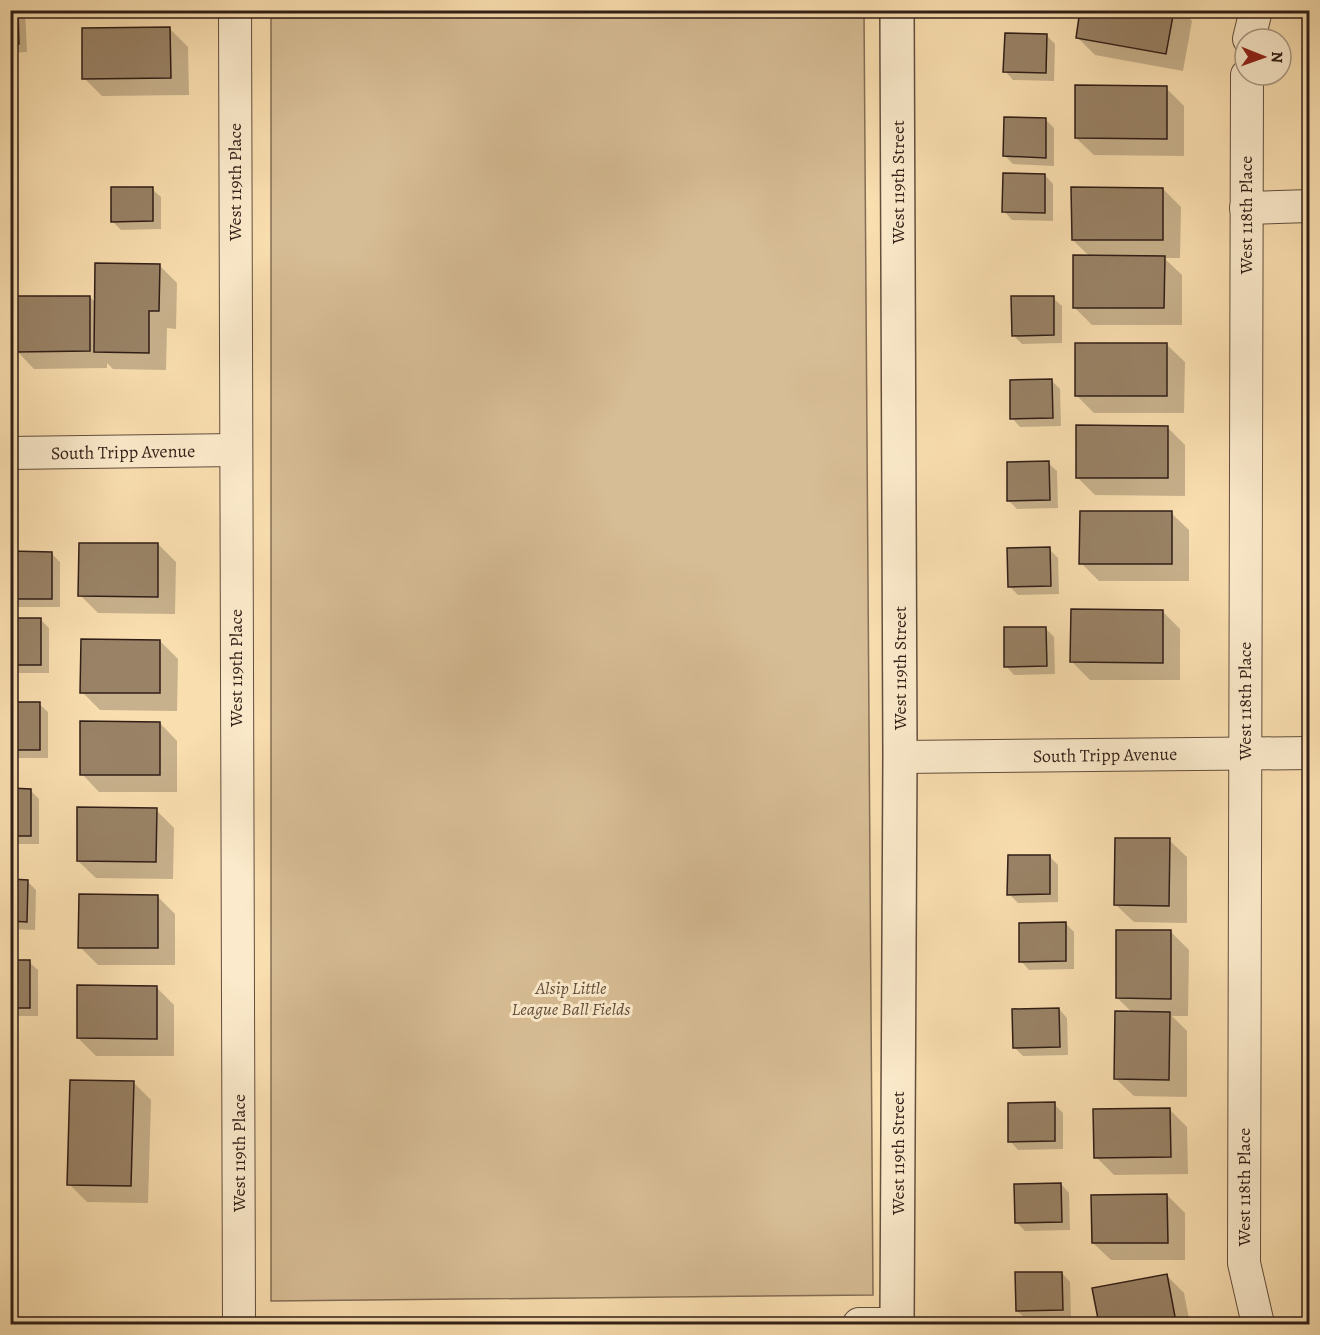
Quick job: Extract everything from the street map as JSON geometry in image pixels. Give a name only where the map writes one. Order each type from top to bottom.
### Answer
[{"type":"street","name":"West 119th Place","points":[[235,10],[239,1324]]},
{"type":"street","name":"West 119th Street","points":[[897,10],[900,757],[897,1324]]},
{"type":"street","points":[[1252,27],[1256,10]]},
{"type":"street","name":"West 118th Place","points":[[1247,87],[1244,1263],[1258,1324]]},
{"type":"street","points":[[1246,208],[1310,206]]},
{"type":"street","name":"South Tripp Avenue","points":[[10,453],[236,450]]},
{"type":"street","name":"South Tripp Avenue","points":[[900,757],[1310,753]]},
{"type":"street","points":[[859,1324],[897,1324]]},
{"type":"green space","name":"Alsip Little League Ball Fields","points":[[864,11],[873,1295],[271,1301],[271,18]]},
{"type":"building","points":[[10,10],[18,10],[19,44],[10,44]]},
{"type":"building","points":[[1080,10],[1174,10],[1166,54],[1076,38]]},
{"type":"building","points":[[170,27],[171,78],[82,79],[82,28]]},
{"type":"building","points":[[1005,33],[1047,34],[1046,73],[1003,72]]},
{"type":"building","points":[[1075,85],[1167,86],[1167,139],[1075,138]]},
{"type":"building","points":[[1004,117],[1046,118],[1046,158],[1003,156]]},
{"type":"building","points":[[1003,173],[1045,174],[1045,213],[1002,212]]},
{"type":"building","points":[[111,187],[153,187],[153,221],[111,222]]},
{"type":"building","points":[[1071,187],[1163,188],[1163,240],[1072,240]]},
{"type":"building","points":[[1073,255],[1165,256],[1164,308],[1073,308]]},
{"type":"building","points":[[95,263],[160,264],[159,311],[149,311],[149,353],[94,352]]},
{"type":"building","points":[[15,296],[90,296],[90,351],[15,352]]},
{"type":"building","points":[[1011,296],[1054,296],[1054,335],[1012,336]]},
{"type":"building","points":[[1075,343],[1167,343],[1167,396],[1075,396]]},
{"type":"building","points":[[1052,379],[1053,418],[1010,419],[1010,380]]},
{"type":"building","points":[[1076,425],[1168,426],[1168,478],[1076,478]]},
{"type":"building","points":[[1049,461],[1050,500],[1007,501],[1007,462]]},
{"type":"building","points":[[1080,511],[1172,511],[1172,564],[1079,564]]},
{"type":"building","points":[[79,543],[158,543],[158,597],[78,596]]},
{"type":"building","points":[[1050,547],[1051,586],[1008,587],[1007,548]]},
{"type":"building","points":[[10,551],[52,552],[52,599],[10,599]]},
{"type":"building","points":[[1071,609],[1163,610],[1163,663],[1070,662]]},
{"type":"building","points":[[10,618],[41,618],[41,665],[10,665]]},
{"type":"building","points":[[1004,627],[1046,627],[1047,666],[1004,667]]},
{"type":"building","points":[[81,639],[160,640],[160,693],[80,693]]},
{"type":"building","points":[[10,702],[40,702],[40,750],[10,750]]},
{"type":"building","points":[[80,721],[160,722],[160,775],[80,775]]},
{"type":"building","points":[[10,788],[31,789],[31,836],[10,836]]},
{"type":"building","points":[[77,807],[157,808],[156,862],[77,861]]},
{"type":"building","points":[[1115,838],[1170,838],[1169,906],[1114,905]]},
{"type":"building","points":[[1008,855],[1050,855],[1050,894],[1007,895]]},
{"type":"building","points":[[10,879],[28,880],[27,922],[10,921]]},
{"type":"building","points":[[79,894],[158,895],[158,948],[78,948]]},
{"type":"building","points":[[1066,922],[1066,961],[1019,962],[1019,923]]},
{"type":"building","points":[[1116,930],[1171,930],[1171,999],[1116,998]]},
{"type":"building","points":[[10,960],[30,960],[30,1008],[10,1008]]},
{"type":"building","points":[[77,985],[157,986],[157,1039],[77,1038]]},
{"type":"building","points":[[1059,1008],[1060,1047],[1013,1048],[1012,1009]]},
{"type":"building","points":[[1115,1011],[1170,1012],[1169,1080],[1114,1079]]},
{"type":"building","points":[[70,1080],[134,1081],[131,1186],[67,1185]]},
{"type":"building","points":[[1055,1102],[1055,1141],[1008,1142],[1008,1103]]},
{"type":"building","points":[[1170,1108],[1171,1157],[1094,1158],[1093,1109]]},
{"type":"building","points":[[1061,1183],[1062,1222],[1015,1223],[1014,1184]]},
{"type":"building","points":[[1167,1194],[1168,1243],[1092,1243],[1091,1195]]},
{"type":"building","points":[[1015,1272],[1062,1272],[1063,1310],[1016,1311]]},
{"type":"building","points":[[1167,1274],[1176,1322],[1099,1324],[1092,1288]]}]
